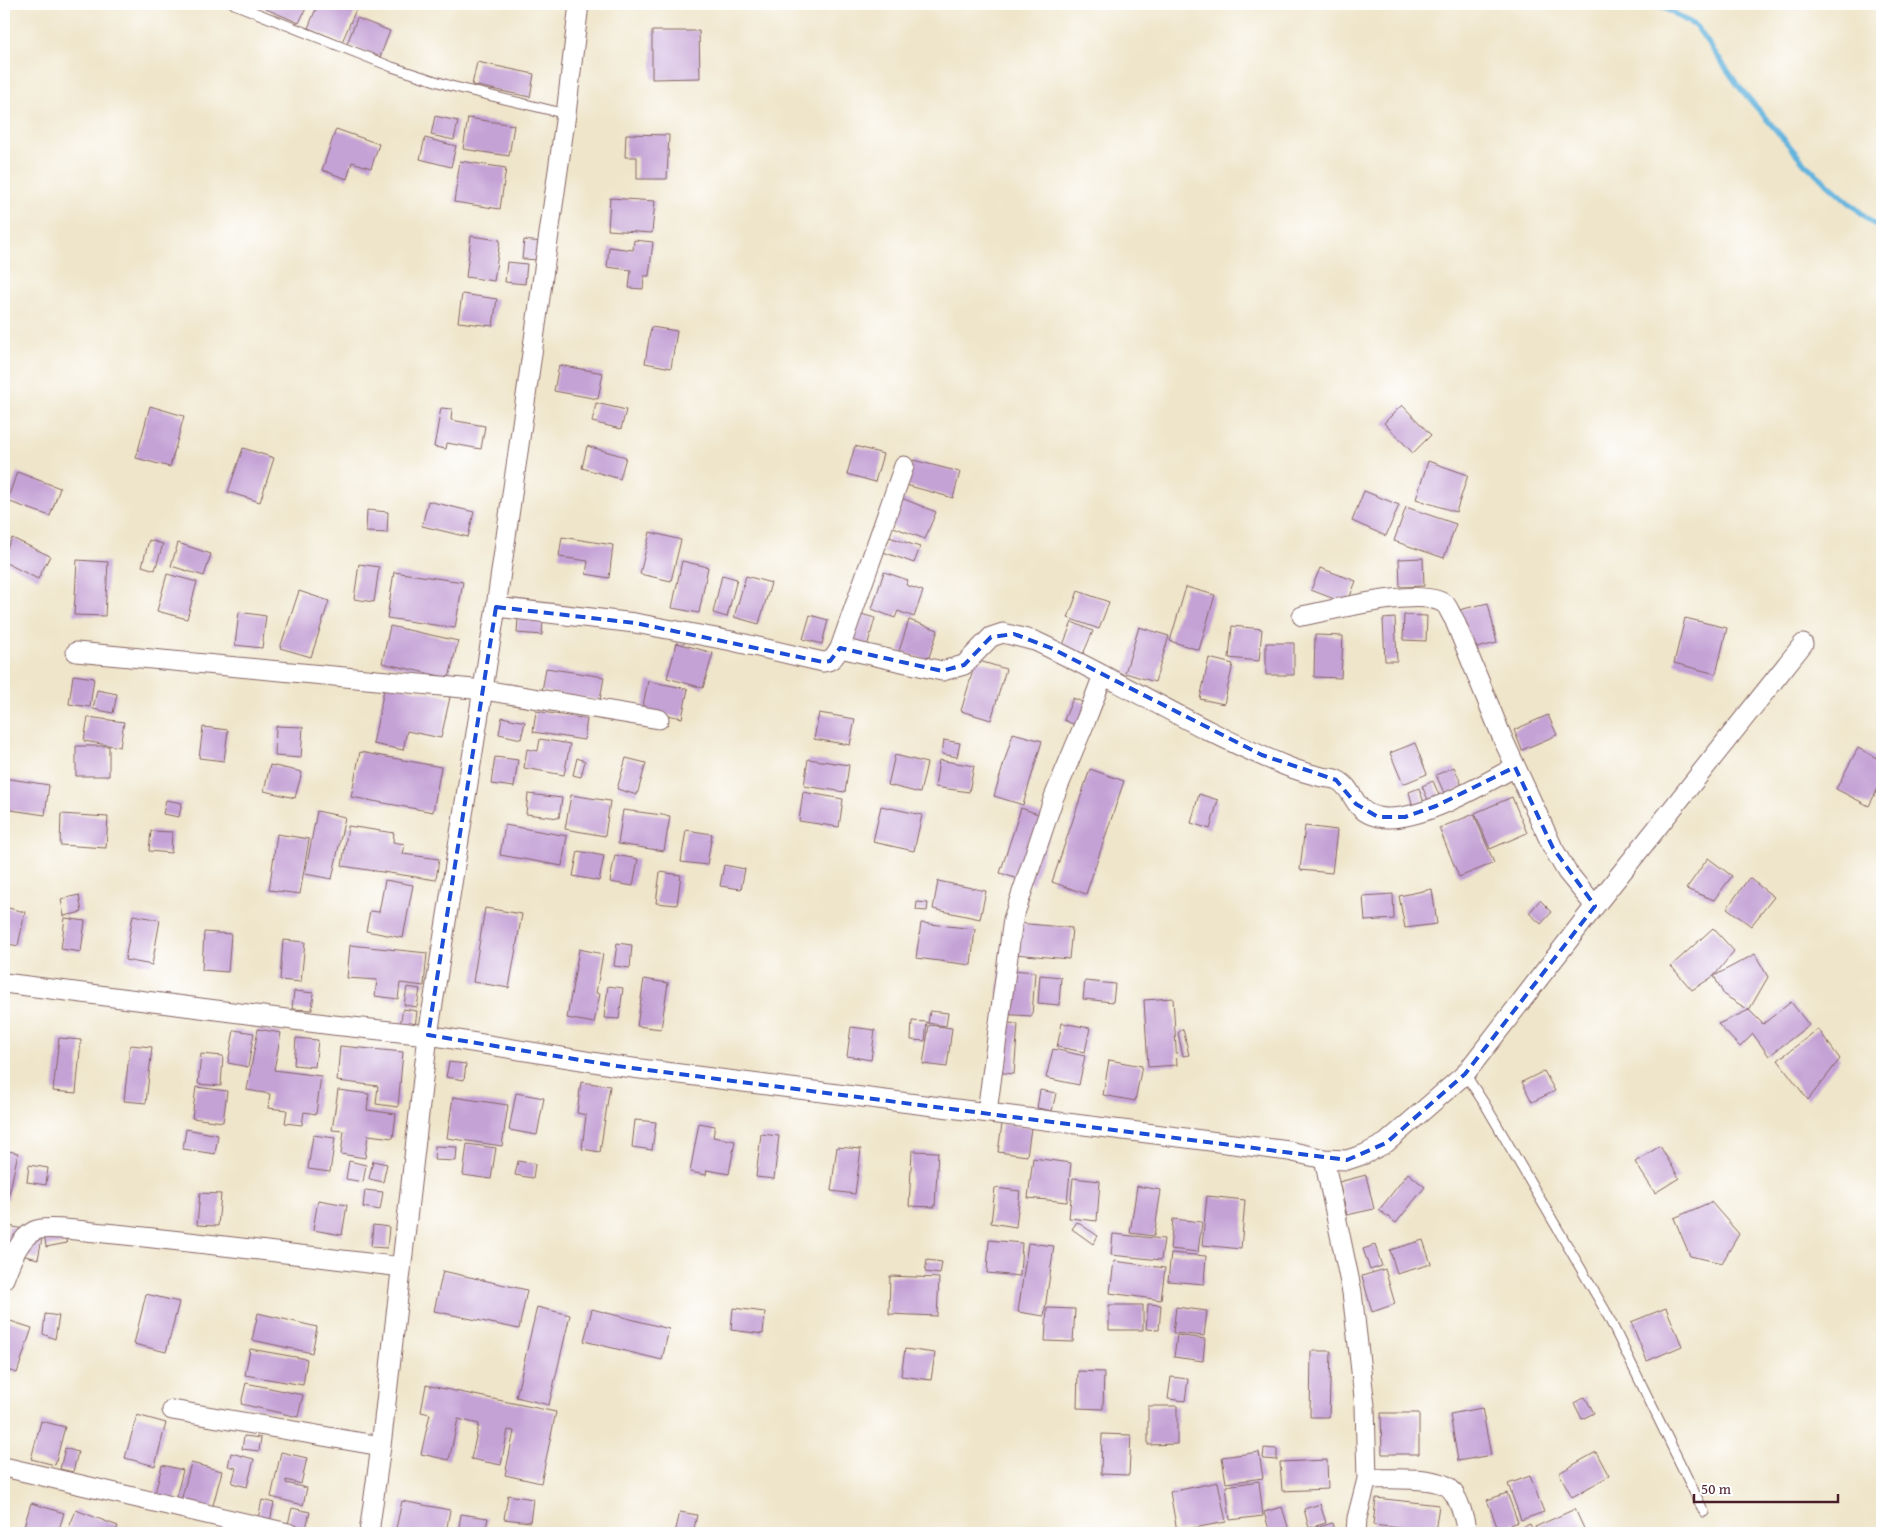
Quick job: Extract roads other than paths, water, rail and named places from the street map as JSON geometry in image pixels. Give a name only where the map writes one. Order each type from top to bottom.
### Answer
[{"type":"street","points":[[369,1533],[381,1446],[428,1035],[484,690],[566,114],[579,4]]},
{"type":"street","points":[[496,608],[635,623],[732,641],[823,662],[830,661],[840,648],[904,466]]},
{"type":"street","points":[[1302,616],[1369,602],[1403,598],[1430,598],[1445,605],[1454,619],[1515,767],[1553,848],[1567,872],[1595,906]]},
{"type":"street","points":[[840,648],[942,671],[964,665],[991,637],[1002,633],[1035,641],[1262,756],[1308,774],[1342,783],[1356,804],[1365,812],[1378,817],[1405,818],[1436,806],[1515,767]]},
{"type":"street","points":[[4,983],[334,1025],[428,1035],[617,1066],[987,1112],[1158,1136],[1289,1151],[1324,1159],[1347,1160],[1386,1143],[1465,1074],[1595,906],[1803,644]]},
{"type":"street","points":[[76,652],[484,690],[659,719]]},
{"type":"street","points":[[987,1112],[1013,920],[1054,797],[1103,675]]},
{"type":"street","points":[[1324,1159],[1352,1292],[1365,1406],[1367,1479],[1357,1518],[1356,1533]]},
{"type":"street","points":[[4,1279],[14,1256],[25,1238],[34,1231],[56,1229],[165,1239],[401,1267]]},
{"type":"street","points":[[172,1410],[381,1446]]},
{"type":"street","points":[[4,1467],[288,1533]]},
{"type":"street","points":[[1367,1479],[1410,1479],[1438,1482],[1450,1488],[1464,1516],[1467,1533]]},
{"type":"lane","points":[[234,4],[392,68],[451,86],[566,114]]},
{"type":"lane","points":[[1465,1074],[1495,1121],[1605,1310],[1704,1512]]},
{"type":"waterway","points":[[1658,4],[1696,26],[1740,88],[1805,164],[1882,231]]}]
